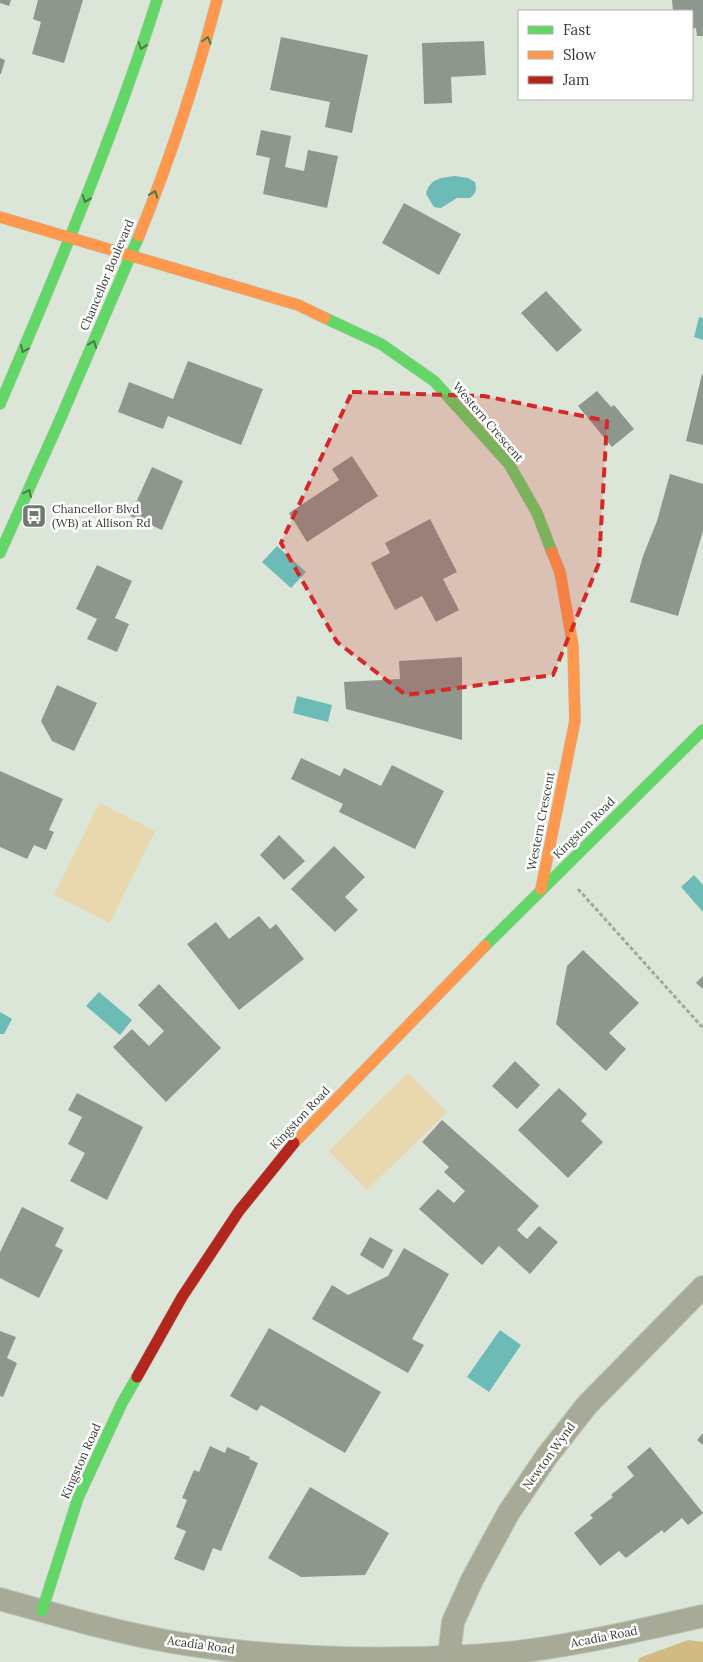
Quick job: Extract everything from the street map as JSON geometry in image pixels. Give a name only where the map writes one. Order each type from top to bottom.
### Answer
[{"type":"street","points":[[0,404],[71,237],[127,91],[157,0]]},
{"type":"street","name":"Chancellor Boulevard","points":[[0,553],[31,487],[132,255],[180,126],[206,44],[217,0]]},
{"type":"street","name":"Western Crescent","points":[[0,217],[298,305],[381,344],[434,381],[508,464],[537,513],[560,572],[572,646],[575,721],[541,889]]},
{"type":"street","name":"Kingston Road","points":[[42,1611],[78,1498],[122,1403],[182,1297],[239,1211],[300,1136],[541,889],[703,730]]},
{"type":"street","name":"Newton Wynd","points":[[448,1657],[453,1622],[472,1580],[509,1512],[547,1456],[587,1405],[703,1287]]},
{"type":"street","name":"Acadia Road","points":[[0,1599],[101,1627],[171,1642],[222,1649],[363,1660],[517,1652],[643,1630],[703,1616]]},
{"type":"path","points":[[561,870],[703,1028]]},
{"type":"highlighted area","points":[[352,392],[484,396],[607,421],[599,563],[553,675],[406,695],[337,642],[281,543]]},
{"type":"shaded area","points":[[99,803],[155,831],[110,923],[54,895]]},
{"type":"shaded area","points":[[408,1073],[447,1112],[367,1190],[329,1151]]},
{"type":"shaded area","points":[[688,1640],[703,1642],[703,1662],[638,1662],[639,1658]]},
{"type":"water","points":[[445,177],[468,178],[475,182],[475,193],[470,198],[457,198],[441,208],[434,207],[426,194],[430,185]]},
{"type":"water","points":[[699,317],[703,318],[703,340],[694,337]]},
{"type":"water","points":[[277,546],[306,572],[291,588],[262,562]]},
{"type":"water","points":[[297,696],[332,705],[328,722],[293,713]]},
{"type":"water","points":[[694,875],[703,885],[703,912],[681,887]]},
{"type":"water","points":[[99,992],[132,1020],[120,1035],[86,1006]]},
{"type":"water","points":[[0,1012],[12,1019],[4,1034],[0,1034]]},
{"type":"water","points":[[500,1330],[521,1345],[489,1392],[467,1377]]},
{"type":"building","points":[[0,0],[11,0],[9,6],[0,3]]},
{"type":"building","points":[[38,0],[83,0],[64,63],[32,54],[41,22],[33,19]]},
{"type":"building","points":[[672,0],[703,0],[703,36],[697,36],[696,28],[693,29],[693,10],[673,10]]},
{"type":"building","points":[[281,37],[368,55],[352,133],[325,127],[330,102],[270,90]]},
{"type":"building","points":[[484,41],[486,75],[451,77],[452,103],[424,104],[422,43]]},
{"type":"building","points":[[0,58],[5,60],[1,74],[0,74]]},
{"type":"building","points":[[261,130],[291,136],[285,167],[304,171],[308,150],[338,156],[327,208],[263,194],[270,158],[256,155]]},
{"type":"building","points":[[404,203],[461,234],[439,275],[382,243]]},
{"type":"building","points":[[546,291],[582,330],[557,352],[521,313]]},
{"type":"building","points":[[188,361],[263,389],[241,445],[168,416],[163,429],[118,412],[129,382],[173,399]]},
{"type":"building","points":[[703,374],[703,445],[686,441]]},
{"type":"building","points":[[597,391],[611,407],[614,405],[634,429],[612,447],[578,406]]},
{"type":"building","points":[[352,456],[378,496],[307,542],[289,513],[339,480],[332,469]]},
{"type":"building","points":[[152,467],[183,481],[162,530],[130,516]]},
{"type":"building","points":[[670,474],[703,484],[703,531],[678,616],[630,602],[643,556],[657,521]]},
{"type":"building","points":[[430,519],[457,572],[443,579],[459,610],[436,622],[422,596],[395,610],[371,563],[390,553],[385,543]]},
{"type":"building","points":[[97,565],[132,581],[115,618],[129,624],[117,652],[87,639],[97,619],[76,609]]},
{"type":"building","points":[[462,657],[462,740],[346,709],[344,682],[400,679],[399,661]]},
{"type":"building","points":[[57,685],[97,703],[74,751],[52,741],[41,721]]},
{"type":"building","points":[[301,758],[340,776],[344,768],[381,786],[392,765],[444,791],[415,849],[339,812],[343,804],[291,779]]},
{"type":"building","points":[[0,771],[63,799],[49,830],[54,832],[46,850],[34,845],[27,859],[0,847]]},
{"type":"building","points":[[279,835],[305,861],[284,880],[260,855]]},
{"type":"building","points":[[334,846],[365,877],[345,897],[358,910],[335,932],[291,889]]},
{"type":"building","points":[[259,916],[270,929],[276,924],[304,959],[239,1010],[187,944],[216,922],[229,939]]},
{"type":"building","points":[[583,950],[639,1003],[609,1033],[626,1049],[606,1071],[556,1024],[567,966]]},
{"type":"building","points":[[703,976],[703,989],[696,983]]},
{"type":"building","points":[[159,984],[221,1048],[166,1102],[113,1047],[132,1029],[149,1046],[164,1031],[138,1005]]},
{"type":"building","points":[[515,1061],[540,1085],[517,1109],[492,1086]]},
{"type":"building","points":[[559,1088],[587,1114],[581,1121],[603,1142],[568,1178],[518,1130]]},
{"type":"building","points":[[77,1093],[143,1127],[107,1200],[70,1181],[85,1153],[68,1144],[82,1117],[68,1110]]},
{"type":"building","points":[[442,1120],[539,1206],[517,1230],[527,1239],[539,1226],[558,1242],[530,1274],[499,1246],[482,1265],[419,1209],[438,1189],[454,1203],[465,1191],[444,1172],[449,1167],[422,1142]]},
{"type":"building","points":[[22,1207],[64,1228],[55,1246],[63,1250],[39,1298],[0,1278],[0,1252]]},
{"type":"building","points":[[370,1237],[393,1250],[383,1269],[360,1255]]},
{"type":"building","points":[[404,1248],[449,1274],[412,1339],[424,1345],[408,1373],[312,1319],[332,1285],[348,1295],[388,1276]]},
{"type":"building","points":[[269,1328],[381,1392],[345,1453],[261,1405],[257,1411],[230,1396]]},
{"type":"building","points":[[0,1331],[16,1337],[7,1358],[17,1363],[3,1397],[0,1396]]},
{"type":"building","points":[[703,1433],[703,1445],[697,1440]]},
{"type":"building","points":[[210,1446],[225,1453],[227,1447],[250,1457],[249,1459],[258,1463],[221,1551],[213,1548],[204,1571],[174,1559],[186,1531],[176,1527],[187,1500],[182,1498],[194,1470],[199,1472]]},
{"type":"building","points":[[650,1447],[703,1513],[688,1525],[682,1518],[664,1533],[662,1530],[626,1558],[619,1551],[600,1566],[574,1533],[593,1518],[590,1515],[613,1497],[611,1495],[634,1476],[627,1467]]},
{"type":"building","points":[[310,1487],[389,1533],[365,1575],[301,1577],[268,1558]]},
{"type":"traffic: fast","points":[[0,404],[103,153],[157,0]]},
{"type":"traffic: fast","points":[[0,553],[139,236]]},
{"type":"traffic: fast","points":[[325,318],[381,344],[434,381],[509,464],[537,513],[552,552]]},
{"type":"traffic: fast","points":[[485,946],[703,730]]},
{"type":"traffic: fast","points":[[42,1611],[78,1498],[122,1403],[137,1377]]},
{"type":"traffic: slow","points":[[139,236],[182,120],[217,0]]},
{"type":"traffic: slow","points":[[0,217],[298,305],[325,318]]},
{"type":"traffic: slow","points":[[541,889],[575,721],[573,646],[560,572],[552,552]]},
{"type":"traffic: slow","points":[[294,1143],[485,946]]},
{"type":"traffic: jam","points":[[137,1377],[182,1297],[239,1211],[294,1143]]},
{"type":"place","name":"Chancellor Blvd (WB) at Allison Rd","points":[[34,516]]}]
